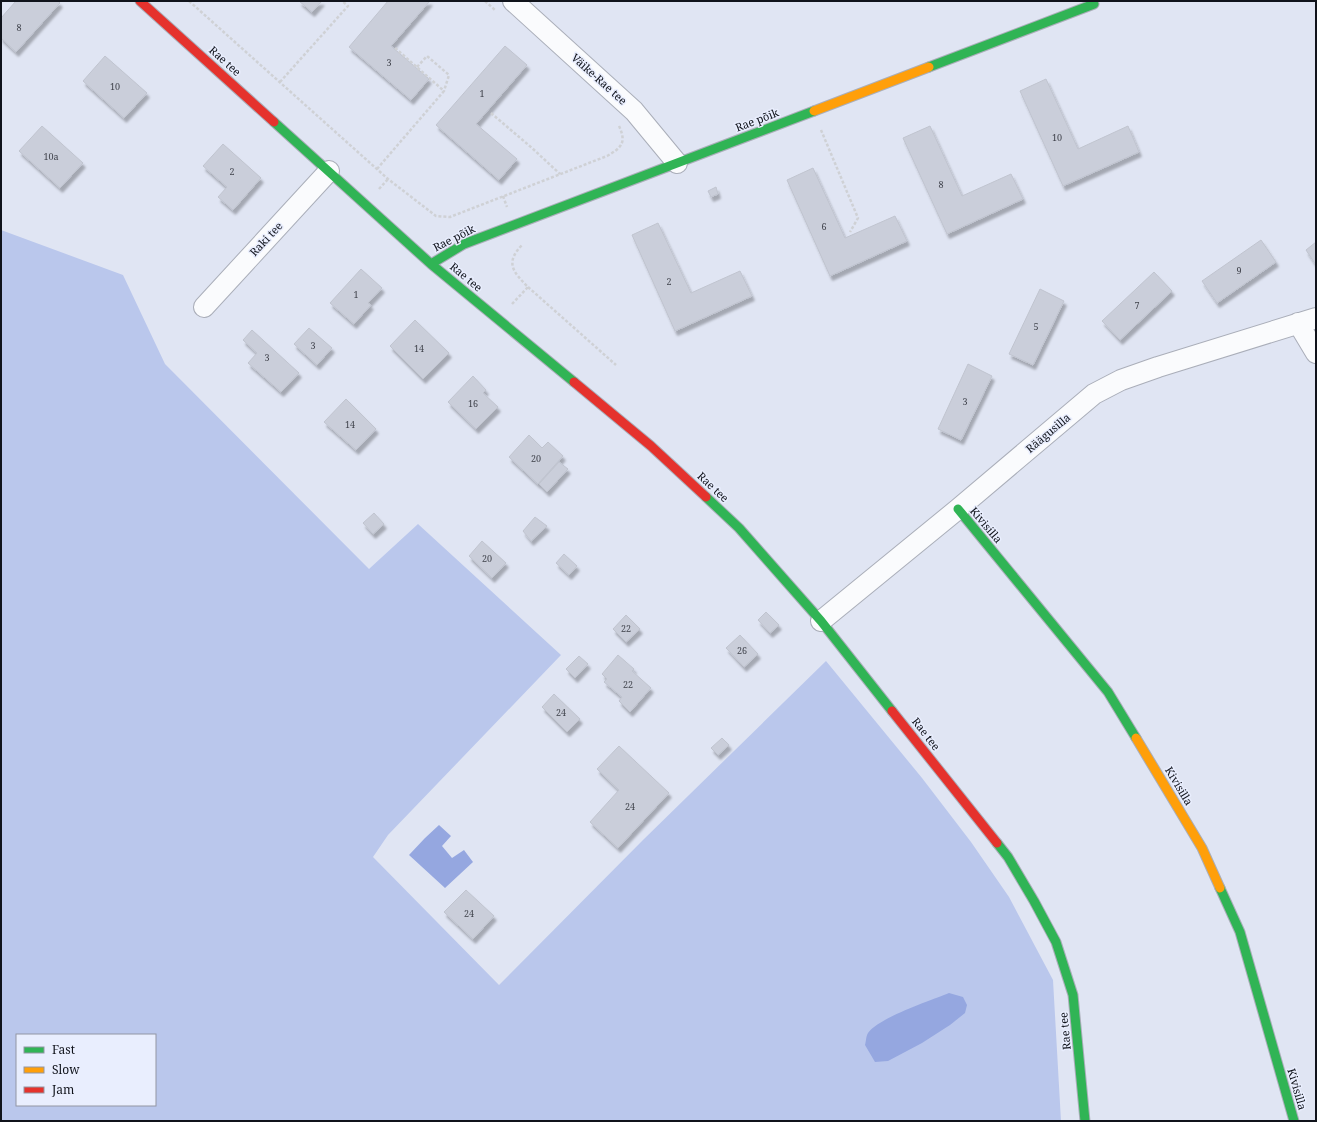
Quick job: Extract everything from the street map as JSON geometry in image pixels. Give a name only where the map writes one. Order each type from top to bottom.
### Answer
[{"type":"street","name":"Rae tee","points":[[140,1],[431,264],[651,446],[739,528],[821,621],[1008,857],[1056,942],[1074,995],[1085,1121]]},
{"type":"street","name":"Rae põik","points":[[431,264],[464,244],[1094,4]]},
{"type":"street","name":"Väike-Rae tee","points":[[506,7],[634,111],[677,163]]},
{"type":"street","name":"Raki tee","points":[[204,307],[329,171]]},
{"type":"street","name":"Räägusilla","points":[[821,621],[958,509],[1094,394],[1121,380],[1158,366],[1307,321]]},
{"type":"street","points":[[1307,321],[1316,353]]},
{"type":"street","name":"Kivisilla","points":[[958,509],[1108,692],[1202,848],[1240,932],[1294,1121]]},
{"type":"path","points":[[189,1],[377,169],[421,206],[436,216],[450,217],[607,156],[619,149],[623,140],[618,124]]},
{"type":"path","points":[[342,1],[348,6]]},
{"type":"path","points":[[280,82],[348,6],[349,1]]},
{"type":"path","points":[[485,1],[506,7]]},
{"type":"path","points":[[394,47],[444,91]]},
{"type":"path","points":[[377,169],[444,91],[449,75],[426,56],[417,68]]},
{"type":"path","points":[[491,113],[560,174]]},
{"type":"path","points":[[814,133],[828,128]]},
{"type":"path","points":[[821,130],[858,218],[850,232]]},
{"type":"path","points":[[524,244],[515,253],[513,267],[516,275],[616,365]]},
{"type":"path","points":[[498,320],[528,287]]},
{"type":"shaded area","points":[[1,230],[123,275],[165,364],[369,569],[418,524],[561,655],[388,835],[373,857],[499,985],[643,840],[826,661],[922,778],[971,842],[1009,897],[1053,980],[1061,1121],[1,1121]]},
{"type":"shaded area","points":[[439,825],[451,836],[442,846],[452,858],[464,850],[473,862],[445,888],[409,855]]},
{"type":"shaded area","points":[[949,993],[963,997],[967,1005],[965,1013],[950,1025],[922,1043],[888,1061],[875,1062],[865,1045],[867,1034],[874,1027],[882,1021]]},
{"type":"building","points":[[16,1],[58,1],[60,3],[16,52],[1,38],[1,18]]},
{"type":"building","points":[[299,1],[322,1],[312,12]]},
{"type":"building","points":[[388,1],[430,1],[391,46],[429,79],[411,100],[349,47]]},
{"type":"building","points":[[505,46],[527,65],[476,124],[517,159],[499,180],[436,125]]},
{"type":"building","points":[[105,56],[147,93],[124,118],[83,81]]},
{"type":"building","points":[[1046,79],[1078,149],[1128,126],[1139,152],[1063,186],[1020,91]]},
{"type":"building","points":[[42,126],[83,163],[60,188],[19,151]]},
{"type":"building","points":[[930,126],[962,196],[1011,174],[1023,199],[947,234],[903,138]]},
{"type":"building","points":[[223,144],[261,178],[233,210],[218,197],[227,187],[203,166]]},
{"type":"building","points":[[813,168],[845,238],[895,216],[907,241],[830,276],[787,180]]},
{"type":"building","points":[[716,187],[718,194],[711,197],[708,191]]},
{"type":"building","points":[[658,223],[691,293],[740,271],[752,296],[675,331],[632,235]]},
{"type":"building","points":[[1261,240],[1276,262],[1217,303],[1202,281]]},
{"type":"building","points":[[1316,242],[1316,265],[1306,250]]},
{"type":"building","points":[[361,269],[382,288],[368,303],[371,305],[354,324],[330,303]]},
{"type":"building","points":[[1154,272],[1172,291],[1120,340],[1102,321]]},
{"type":"building","points":[[1040,289],[1064,301],[1033,365],[1009,354]]},
{"type":"building","points":[[415,320],[449,353],[423,379],[390,346]]},
{"type":"building","points":[[309,328],[332,348],[317,365],[294,344]]},
{"type":"building","points":[[252,330],[299,373],[281,392],[248,363],[257,353],[243,340]]},
{"type":"building","points":[[968,364],[992,376],[961,440],[938,429]]},
{"type":"building","points":[[473,376],[486,390],[483,393],[498,407],[476,429],[448,402]]},
{"type":"building","points":[[346,399],[376,429],[356,450],[324,422]]},
{"type":"building","points":[[529,435],[542,448],[548,442],[563,456],[538,484],[509,457]]},
{"type":"building","points":[[559,462],[568,469],[547,492],[539,484]]},
{"type":"building","points":[[374,513],[384,524],[373,534],[363,523]]},
{"type":"building","points":[[535,517],[547,526],[531,541],[523,531]]},
{"type":"building","points":[[482,541],[506,563],[492,578],[469,556]]},
{"type":"building","points":[[564,554],[577,566],[569,575],[556,563]]},
{"type":"building","points":[[766,612],[779,625],[770,633],[758,620]]},
{"type":"building","points":[[626,615],[640,629],[626,642],[613,629]]},
{"type":"building","points":[[740,635],[758,654],[744,667],[726,648]]},
{"type":"building","points":[[618,655],[634,669],[632,671],[651,688],[630,712],[619,701],[622,697],[604,682],[607,679],[602,674]]},
{"type":"building","points":[[579,656],[588,664],[575,678],[566,669]]},
{"type":"building","points":[[554,694],[580,719],[567,732],[542,707]]},
{"type":"building","points":[[722,738],[729,745],[718,755],[711,748]]},
{"type":"building","points":[[619,746],[669,793],[618,848],[590,822],[619,790],[597,769]]},
{"type":"building","points":[[466,890],[494,916],[473,939],[444,912]]},
{"type":"traffic: fast","points":[[929,67],[1094,4]]},
{"type":"traffic: fast","points":[[431,264],[464,244],[814,111]]},
{"type":"traffic: fast","points":[[274,122],[431,264],[574,382]]},
{"type":"traffic: fast","points":[[706,497],[739,528],[821,621],[892,711]]},
{"type":"traffic: fast","points":[[958,509],[1108,692],[1136,738]]},
{"type":"traffic: fast","points":[[997,843],[1008,857],[1056,942],[1073,995],[1085,1121]]},
{"type":"traffic: fast","points":[[1220,888],[1240,932],[1294,1121]]},
{"type":"traffic: slow","points":[[814,111],[929,67]]},
{"type":"traffic: slow","points":[[1136,738],[1202,848],[1220,888]]},
{"type":"traffic: jam","points":[[140,1],[274,122]]},
{"type":"traffic: jam","points":[[574,382],[651,446],[706,497]]},
{"type":"traffic: jam","points":[[892,711],[997,843]]}]
